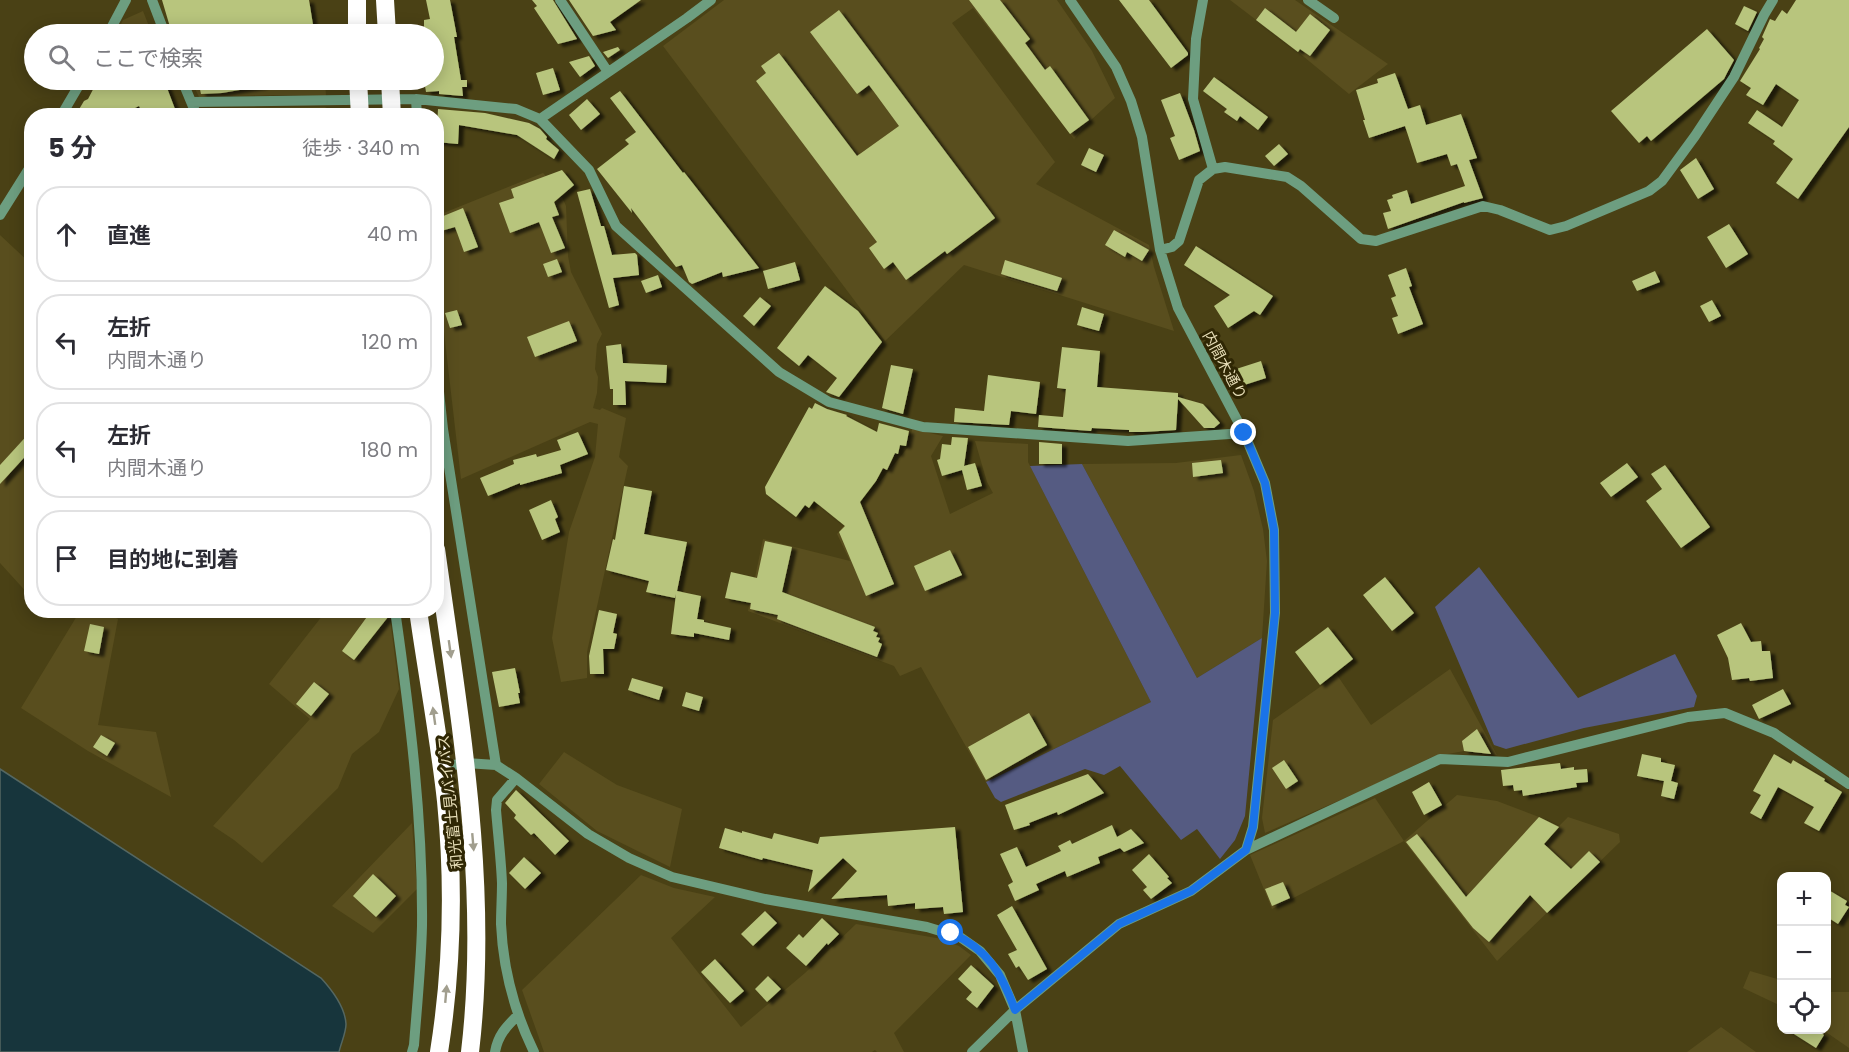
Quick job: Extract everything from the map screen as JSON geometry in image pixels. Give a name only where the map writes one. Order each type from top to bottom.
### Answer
[{"type":"highway","points":[[357,0],[357,24]]},
{"type":"highway","points":[[386,0],[387,24]]},
{"type":"highway","points":[[358,90],[359,107]]},
{"type":"highway","points":[[390,90],[391,107]]},
{"type":"highway","name":"和光富士見バイパス","points":[[444,606],[466,763],[474,855],[477,926],[475,995],[470,1052]]},
{"type":"highway","name":"和光富士見バイパス","points":[[419,618],[441,767],[447,827],[450,910],[446,1002],[439,1052]]},
{"type":"street","points":[[113,24],[126,0]]},
{"type":"street","points":[[152,0],[161,24]]},
{"type":"street","points":[[560,0],[608,72]]},
{"type":"street","points":[[540,119],[711,0]]},
{"type":"street","name":"内間木通り","points":[[1070,0],[1116,68],[1131,101],[1142,136],[1160,250],[1178,308],[1244,433],[1265,483],[1274,530],[1275,613],[1253,827],[1246,850]]},
{"type":"street","points":[[1203,0],[1196,39],[1193,99],[1212,169]]},
{"type":"street","points":[[1308,0],[1334,18]]},
{"type":"street","points":[[1160,250],[1172,247],[1179,242],[1199,180],[1212,169],[1225,167],[1287,177],[1301,186],[1361,239],[1376,241],[1483,206],[1500,210],[1550,230],[1566,226],[1649,191],[1662,181],[1734,77],[1773,0]]},
{"type":"street","points":[[66,108],[76,90]]},
{"type":"street","points":[[186,90],[194,108]]},
{"type":"street","points":[[416,99],[417,108]]},
{"type":"street","points":[[191,102],[391,107],[416,99],[516,109],[540,119],[589,170],[616,226],[779,372],[829,402],[923,426],[946,428],[1128,441],[1244,433]]},
{"type":"street","points":[[0,215],[24,177]]},
{"type":"street","points":[[444,435],[496,765]]},
{"type":"street","points":[[396,618],[417,794],[422,926],[412,1052]]},
{"type":"street","points":[[972,1052],[1015,1010],[1119,924],[1191,891],[1246,850],[1440,759],[1508,762],[1688,717],[1725,713],[1774,732],[1849,784]]},
{"type":"street","points":[[441,767],[466,763],[496,765],[588,834],[629,858],[672,877],[753,897],[927,927],[960,937],[974,945],[993,965],[1005,985],[1015,1010],[1023,1052]]},
{"type":"street","points":[[516,778],[497,800],[496,810],[502,884],[503,945],[518,1015],[534,1052]]},
{"type":"street","points":[[495,1052],[501,1033],[518,1015]]},
{"type":"shaded area","points":[[724,0],[1057,0],[1092,51],[1115,98],[1074,139],[973,8],[952,23],[1055,162],[1036,184],[1149,245],[1174,331],[964,265],[885,341],[663,46]]},
{"type":"shaded area","points":[[1230,0],[1295,0],[1388,64],[1349,94]]},
{"type":"shaded area","points":[[143,11],[148,24],[121,24],[123,20]]},
{"type":"shaded area","points":[[196,90],[326,90],[326,96],[280,95],[199,97]]},
{"type":"shaded area","points":[[325,107],[327,108],[203,108]]},
{"type":"shaded area","points":[[543,173],[558,188],[566,206],[571,272],[602,334],[597,344],[595,369],[598,377],[597,393],[593,408],[600,410],[602,408],[626,418],[619,457],[628,466],[587,652],[587,678],[561,682],[552,638],[569,532],[595,457],[598,424],[590,422],[461,479],[444,332],[444,213]]},
{"type":"shaded area","points":[[0,235],[24,257],[24,589],[0,563]]},
{"type":"shaded area","points":[[912,429],[943,436],[931,456],[950,514],[993,493],[987,482],[975,441],[1028,444],[1028,462],[1151,702],[986,782],[921,667],[900,676],[894,666],[748,611],[763,539],[850,561],[837,534],[909,446]]},
{"type":"shaded area","points":[[1241,455],[1254,491],[1263,529],[1267,561],[1262,638],[1197,678],[1082,464],[1176,463]]},
{"type":"shaded area","points":[[1082,464],[1197,678],[1262,638],[1245,816],[1235,840],[1220,859],[1197,829],[1181,840],[1120,766],[1104,775],[1085,769],[1001,802],[995,798],[986,782],[1151,702],[1030,466]]},
{"type":"shaded area","points":[[1479,567],[1578,698],[1675,654],[1697,696],[1694,707],[1584,728],[1506,749],[1494,745],[1435,607]]},
{"type":"shaded area","points":[[76,618],[118,619],[98,725],[156,732],[171,797],[88,751],[21,708]]},
{"type":"shaded area","points":[[321,618],[390,618],[399,689],[379,732],[352,754],[338,788],[262,863],[213,826],[310,719],[269,684]]},
{"type":"shaded area","points":[[1450,669],[1497,755],[1464,751],[1432,757],[1265,833],[1262,818],[1273,720],[1337,675],[1371,725]]},
{"type":"shaded area","points":[[564,752],[617,785],[682,809],[670,867],[597,831],[539,784]]},
{"type":"shaded area","points":[[0,769],[321,978],[337,999],[345,1017],[345,1031],[339,1052],[0,1052]]},
{"type":"shaded area","points":[[1457,795],[1497,801],[1559,826],[1568,817],[1619,834],[1620,842],[1497,961],[1404,841]]},
{"type":"shaded area","points":[[1375,798],[1404,841],[1272,909],[1250,855]]},
{"type":"shaded area","points":[[412,823],[417,889],[373,933],[332,906]]},
{"type":"shaded area","points":[[641,875],[674,888],[715,897],[671,938],[741,1027],[805,973],[856,924],[942,939],[959,946],[971,955],[894,1033],[904,1052],[877,1052],[875,1050],[872,1052],[544,1052],[522,990]]},
{"type":"shaded area","points":[[1750,971],[1777,979],[1777,1004],[1743,988]]},
{"type":"shaded area","points":[[1831,992],[1849,992],[1849,1048],[1829,1034],[1831,1034]]},
{"type":"shaded area","points":[[1721,1027],[1756,1052],[1687,1052]]},
{"type":"building","points":[[162,0],[309,0],[313,24],[169,24]]},
{"type":"building","points":[[426,0],[450,0],[457,37],[454,37],[461,80],[467,80],[467,87],[462,87],[463,96],[439,94],[439,91],[426,92],[426,90],[444,90],[444,24],[424,24],[424,20],[430,19]]},
{"type":"building","points":[[532,0],[553,0],[577,39],[558,44],[534,8],[537,6]]},
{"type":"building","points":[[569,0],[641,0],[610,22],[616,30],[593,36]]},
{"type":"building","points":[[969,0],[1000,0],[1030,39],[1025,43],[1045,70],[1050,66],[1089,120],[1070,134]]},
{"type":"building","points":[[1119,0],[1149,0],[1188,55],[1171,68]]},
{"type":"building","points":[[1796,0],[1849,0],[1849,127],[1798,199],[1776,183],[1793,159],[1773,144],[1775,141],[1748,123],[1757,110],[1782,127],[1799,100],[1776,84],[1763,105],[1746,95],[1751,88],[1740,81],[1760,49],[1764,39],[1762,37],[1770,19],[1775,21],[1782,10],[1787,14]]},
{"type":"building","points":[[1744,6],[1757,12],[1748,31],[1735,24]]},
{"type":"building","points":[[1265,8],[1296,32],[1310,14],[1330,30],[1310,56],[1300,49],[1298,52],[1256,20]]},
{"type":"building","points":[[839,10],[995,218],[947,254],[945,251],[906,280],[893,262],[884,269],[869,248],[877,242],[756,81],[766,73],[761,66],[779,53],[857,156],[899,126],[869,85],[857,94],[810,32]]},
{"type":"building","points":[[1707,29],[1734,60],[1724,79],[1651,141],[1647,136],[1639,143],[1611,111]]},
{"type":"building","points":[[618,47],[620,50],[608,58],[603,52]]},
{"type":"building","points":[[589,56],[595,66],[580,77],[569,62]]},
{"type":"building","points":[[553,68],[560,90],[543,95],[536,73]]},
{"type":"building","points":[[1395,73],[1408,109],[1420,105],[1426,125],[1461,114],[1477,158],[1469,160],[1483,198],[1464,202],[1388,229],[1383,213],[1391,211],[1387,200],[1393,198],[1392,195],[1407,190],[1411,204],[1465,186],[1457,164],[1451,166],[1447,154],[1417,163],[1405,126],[1369,138],[1356,90],[1378,83],[1377,79]]},
{"type":"building","points":[[1214,77],[1268,117],[1258,130],[1240,116],[1237,121],[1224,112],[1227,109],[1203,91]]},
{"type":"building","points":[[93,90],[168,90],[175,108],[140,108],[139,106],[135,108],[80,108]]},
{"type":"building","points":[[200,90],[240,90],[222,93],[201,94]]},
{"type":"building","points":[[620,91],[759,268],[723,277],[722,272],[692,284],[682,265],[676,267],[631,208],[632,213],[597,169],[629,144],[625,140],[636,132],[610,98]]},
{"type":"building","points":[[1180,93],[1200,151],[1179,160],[1170,138],[1175,136],[1161,100]]},
{"type":"building","points":[[587,99],[600,114],[581,130],[569,115]]},
{"type":"building","points":[[444,110],[485,113],[529,123],[540,129],[547,137],[546,139],[559,150],[554,159],[517,135],[459,125],[458,144],[444,143]]},
{"type":"building","points":[[1279,144],[1288,154],[1274,166],[1265,156]]},
{"type":"building","points":[[1089,148],[1104,155],[1096,172],[1081,165]]},
{"type":"building","points":[[1696,158],[1714,189],[1698,199],[1680,170]]},
{"type":"building","points":[[562,170],[574,185],[554,202],[559,215],[552,217],[565,248],[551,253],[539,222],[510,233],[499,203],[514,198],[511,189]]},
{"type":"building","points":[[590,189],[612,255],[635,253],[637,255],[639,275],[613,278],[619,305],[609,308],[577,192]]},
{"type":"building","points":[[463,208],[478,247],[464,252],[455,227],[444,230],[444,216]]},
{"type":"building","points":[[1729,224],[1748,254],[1726,268],[1707,237]]},
{"type":"building","points":[[1114,230],[1149,250],[1142,261],[1127,252],[1125,257],[1105,245]]},
{"type":"building","points":[[1196,246],[1273,296],[1260,315],[1254,311],[1228,328],[1214,306],[1230,295],[1184,265]]},
{"type":"building","points":[[557,259],[562,272],[548,277],[543,264]]},
{"type":"building","points":[[1005,260],[1062,278],[1057,291],[1001,274]]},
{"type":"building","points":[[795,262],[800,280],[768,289],[763,271]]},
{"type":"building","points":[[1406,268],[1412,286],[1409,287],[1423,324],[1398,334],[1392,318],[1398,316],[1391,298],[1396,296],[1388,275]]},
{"type":"building","points":[[1655,271],[1660,282],[1637,291],[1632,281]]},
{"type":"building","points":[[658,275],[662,287],[646,293],[641,281]]},
{"type":"building","points":[[825,286],[858,311],[882,342],[839,397],[826,392],[837,378],[808,355],[799,366],[777,348]]},
{"type":"building","points":[[760,297],[771,306],[754,326],[743,316]]},
{"type":"building","points":[[1712,300],[1721,316],[1709,322],[1700,306]]},
{"type":"building","points":[[1082,307],[1104,314],[1099,331],[1077,325]]},
{"type":"building","points":[[457,310],[462,325],[450,328],[445,313]]},
{"type":"building","points":[[569,321],[577,341],[535,357],[527,337]]},
{"type":"building","points":[[621,344],[623,363],[667,365],[666,383],[625,381],[626,405],[613,405],[613,389],[610,389],[606,346]]},
{"type":"building","points":[[1062,347],[1100,351],[1097,387],[1178,393],[1178,397],[1203,404],[1220,423],[1214,428],[1204,428],[1178,399],[1176,430],[1129,432],[1129,430],[1092,428],[1091,431],[1038,427],[1039,415],[1063,417],[1066,389],[1057,388]]},
{"type":"building","points":[[1261,361],[1266,378],[1235,388],[1230,371]]},
{"type":"building","points":[[891,365],[913,369],[903,414],[882,408]]},
{"type":"building","points":[[988,375],[1040,382],[1036,414],[1011,411],[1009,425],[954,422],[955,408],[984,411]]},
{"type":"building","points":[[815,403],[847,415],[877,432],[879,423],[909,431],[906,446],[900,445],[898,454],[895,453],[887,470],[883,468],[860,502],[894,584],[866,596],[839,532],[845,526],[814,501],[809,508],[805,505],[796,517],[766,494],[765,487],[809,407],[812,409]]},
{"type":"building","points":[[578,432],[588,454],[560,465],[562,473],[520,485],[520,483],[488,496],[480,478],[514,464],[513,460],[536,454],[537,457],[561,450],[557,440]]},
{"type":"building","points":[[952,437],[968,438],[964,466],[975,463],[982,486],[967,490],[962,470],[942,476],[937,460],[940,459],[942,444],[951,445]]},
{"type":"building","points":[[24,439],[24,458],[0,484],[0,465]]},
{"type":"building","points":[[1039,442],[1062,444],[1062,464],[1039,464]]},
{"type":"building","points":[[1221,460],[1223,473],[1193,477],[1192,463]]},
{"type":"building","points":[[1627,463],[1638,477],[1611,497],[1600,483]]},
{"type":"building","points":[[1665,465],[1710,527],[1681,548],[1646,501],[1662,489],[1651,474]]},
{"type":"building","points":[[624,486],[652,491],[644,534],[687,542],[677,591],[701,596],[697,619],[731,628],[729,640],[694,633],[694,637],[671,634],[676,594],[675,598],[646,592],[649,581],[606,570],[613,539],[615,540]]},
{"type":"building","points":[[551,500],[558,517],[555,519],[560,532],[542,540],[529,510]]},
{"type":"building","points":[[765,541],[792,547],[782,592],[875,627],[873,631],[878,633],[876,637],[880,638],[878,642],[882,644],[877,657],[777,619],[778,615],[750,609],[751,603],[725,598],[731,572],[757,578]]},
{"type":"building","points":[[950,550],[962,575],[925,591],[914,566]]},
{"type":"building","points":[[1385,577],[1414,613],[1392,631],[1363,595]]},
{"type":"building","points":[[599,610],[617,614],[613,633],[617,634],[614,649],[603,649],[604,674],[590,674],[589,656]]},
{"type":"building","points":[[366,618],[387,618],[354,660],[342,651]]},
{"type":"building","points":[[1741,623],[1751,642],[1761,641],[1762,651],[1770,651],[1773,678],[1750,681],[1749,678],[1732,680],[1728,658],[1717,635]]},
{"type":"building","points":[[90,624],[104,627],[99,654],[84,651]]},
{"type":"building","points":[[1328,627],[1353,659],[1320,685],[1295,652]]},
{"type":"building","points":[[515,668],[520,703],[499,707],[492,672]]},
{"type":"building","points":[[632,678],[663,687],[659,700],[628,690]]},
{"type":"building","points":[[314,682],[329,694],[311,716],[296,704]]},
{"type":"building","points":[[1783,689],[1791,704],[1759,719],[1752,705]]},
{"type":"building","points":[[686,692],[703,697],[699,711],[682,706]]},
{"type":"building","points":[[1029,713],[1047,745],[986,780],[968,747]]},
{"type":"building","points":[[1477,729],[1491,754],[1464,751],[1462,741]]},
{"type":"building","points":[[101,735],[115,743],[107,756],[93,747]]},
{"type":"building","points":[[1642,754],[1661,758],[1661,762],[1675,765],[1671,781],[1678,783],[1674,799],[1661,796],[1664,781],[1637,776]]},
{"type":"building","points":[[1774,754],[1791,764],[1793,760],[1842,792],[1819,831],[1804,823],[1814,807],[1778,787],[1761,819],[1750,813],[1761,795],[1753,791]]},
{"type":"building","points":[[1284,760],[1298,781],[1286,789],[1272,768]]},
{"type":"building","points":[[1560,763],[1561,769],[1574,767],[1574,770],[1587,769],[1588,782],[1576,783],[1577,787],[1523,796],[1522,790],[1514,791],[1513,785],[1503,786],[1501,770]]},
{"type":"building","points":[[1088,774],[1104,793],[1058,815],[1057,812],[1014,830],[1005,805]]},
{"type":"building","points":[[1429,782],[1442,805],[1424,815],[1412,792]]},
{"type":"building","points":[[516,790],[569,841],[555,855],[534,833],[531,835],[514,818],[516,815],[505,803]]},
{"type":"building","points":[[1539,817],[1559,827],[1544,844],[1571,869],[1589,851],[1600,862],[1547,913],[1530,895],[1489,942],[1473,928],[1406,842],[1417,834],[1466,897]]},
{"type":"building","points":[[1112,825],[1117,837],[1131,829],[1144,843],[1124,852],[1120,848],[1098,857],[1100,863],[1067,877],[1065,871],[1036,884],[1039,890],[1015,901],[1008,885],[1013,882],[1000,854],[1017,847],[1026,867],[1061,851],[1058,846],[1070,840],[1072,844]]},
{"type":"building","points":[[955,827],[963,912],[944,914],[943,907],[915,909],[915,903],[888,906],[887,895],[831,899],[857,871],[843,858],[808,892],[813,870],[763,858],[762,860],[719,848],[725,828],[772,839],[774,833],[818,844],[820,837]]},
{"type":"building","points":[[1149,854],[1172,883],[1151,899],[1143,890],[1147,887],[1132,870]]},
{"type":"building","points":[[524,857],[541,873],[525,889],[509,873]]},
{"type":"building","points":[[373,874],[396,896],[376,917],[353,896]]},
{"type":"building","points":[[1283,882],[1290,898],[1272,906],[1265,889]]},
{"type":"building","points":[[1831,891],[1847,901],[1845,905],[1849,907],[1838,924],[1831,920]]},
{"type":"building","points":[[1012,906],[1047,969],[1028,980],[1019,966],[1016,968],[1008,954],[1017,950],[997,915]]},
{"type":"building","points":[[765,911],[777,923],[753,946],[741,934]]},
{"type":"building","points":[[822,918],[839,934],[828,945],[827,943],[806,966],[786,948],[799,934],[803,938]]},
{"type":"building","points":[[715,959],[744,991],[730,1003],[701,972]]},
{"type":"building","points":[[971,965],[994,986],[977,1008],[966,999],[972,992],[958,979]]},
{"type":"building","points":[[768,976],[781,989],[767,1002],[755,989]]},
{"type":"building","points":[[1794,1034],[1823,1034],[1816,1048]]},
{"type":"route","points":[[951,933],[968,941],[986,956],[1000,975],[1015,1010],[1119,924],[1191,891],[1246,850],[1253,827],[1275,613],[1274,530],[1265,483],[1244,433]]}]
